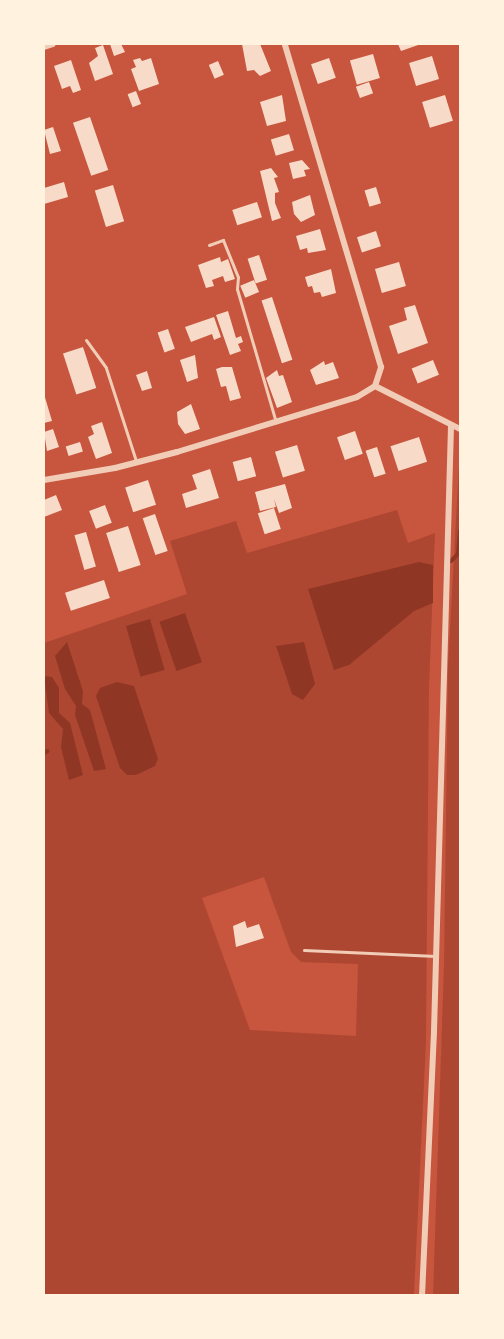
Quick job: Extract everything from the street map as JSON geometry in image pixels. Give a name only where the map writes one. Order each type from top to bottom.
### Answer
[{"type":"street","points":[[44,47],[53,44]]},
{"type":"street","points":[[44,480],[137,463],[357,397],[375,386],[381,367],[285,44]]},
{"type":"street","points":[[375,386],[460,429]]},
{"type":"street","points":[[422,1296],[436,956],[451,425]]},
{"type":"lane","points":[[208,245],[223,240],[238,277],[237,289],[276,422]]},
{"type":"lane","points":[[86,340],[106,369],[137,463]]},
{"type":"lane","points":[[304,950],[436,956]]},
{"type":"shaded area","points":[[460,447],[460,1295],[433,1296],[444,965],[448,666]]},
{"type":"shaded area","points":[[397,510],[408,543],[435,533],[429,688],[426,1041],[414,1295],[44,1295],[44,643],[187,594],[170,541],[236,521],[247,553]],"holes":[[[264,877],[291,952],[301,962],[358,964],[356,1036],[250,1030],[202,898]]]},
{"type":"shaded area","points":[[419,562],[433,565],[433,603],[414,611],[349,665],[334,670],[308,589]]},
{"type":"shaded area","points":[[185,613],[202,662],[176,671],[159,622]]},
{"type":"shaded area","points":[[150,619],[165,670],[141,677],[126,626]]},
{"type":"shaded area","points":[[67,642],[83,691],[82,704],[90,710],[106,769],[94,771],[75,715],[76,706],[65,689],[55,656]]},
{"type":"shaded area","points":[[304,642],[315,684],[303,700],[292,694],[276,646]]},
{"type":"shaded area","points":[[44,676],[52,677],[59,688],[59,713],[70,723],[83,775],[69,780],[61,747],[63,729],[49,713]]},
{"type":"shaded area","points":[[117,682],[134,686],[158,759],[155,766],[136,775],[127,775],[120,768],[96,696],[100,688]]},
{"type":"building","points":[[110,44],[121,44],[125,52],[114,56]]},
{"type":"building","points":[[242,44],[260,44],[271,71],[260,76],[254,70],[247,71]]},
{"type":"building","points":[[398,44],[421,44],[401,51]]},
{"type":"building","points":[[103,45],[113,74],[95,81],[89,63],[98,56],[95,48]]},
{"type":"building","points":[[373,54],[380,78],[357,85],[350,61]]},
{"type":"building","points":[[432,56],[439,79],[416,86],[409,63]]},
{"type":"building","points":[[140,58],[142,61],[151,58],[159,84],[139,91],[131,69],[136,67],[133,60]]},
{"type":"building","points":[[329,58],[336,78],[318,84],[311,64]]},
{"type":"building","points":[[71,60],[81,90],[73,93],[70,86],[62,89],[54,66]]},
{"type":"building","points":[[218,61],[224,75],[215,79],[209,65]]},
{"type":"building","points":[[369,82],[373,93],[360,98],[356,87]]},
{"type":"building","points":[[136,91],[141,104],[133,107],[128,94]]},
{"type":"building","points":[[282,95],[286,121],[267,126],[260,102]]},
{"type":"building","points":[[445,95],[453,121],[430,128],[422,102]]},
{"type":"building","points":[[90,117],[108,170],[91,176],[73,123]]},
{"type":"building","points":[[53,127],[61,151],[50,154],[44,130]]},
{"type":"building","points":[[289,134],[294,150],[276,156],[271,140]]},
{"type":"building","points":[[302,160],[310,169],[304,170],[306,176],[293,179],[289,163]]},
{"type":"building","points":[[271,168],[278,177],[274,178],[279,192],[275,193],[275,203],[281,218],[272,221],[260,171]]},
{"type":"building","points":[[64,182],[68,197],[44,204],[44,188]]},
{"type":"building","points":[[113,185],[124,221],[106,227],[95,191]]},
{"type":"building","points":[[376,187],[381,203],[369,207],[365,191]]},
{"type":"building","points":[[310,195],[315,215],[301,222],[294,214],[292,202]]},
{"type":"building","points":[[257,202],[262,217],[237,225],[232,210]]},
{"type":"building","points":[[320,229],[326,250],[308,253],[307,248],[300,250],[296,236]]},
{"type":"building","points":[[376,231],[381,246],[362,252],[357,237]]},
{"type":"building","points":[[259,255],[267,280],[256,283],[248,259]]},
{"type":"building","points":[[220,257],[221,262],[228,259],[235,279],[225,282],[223,276],[212,280],[214,286],[206,288],[198,265]]},
{"type":"building","points":[[399,262],[406,286],[382,293],[375,269]]},
{"type":"building","points":[[331,269],[336,293],[322,297],[320,292],[314,293],[312,286],[308,287],[305,277]]},
{"type":"building","points":[[254,280],[259,292],[245,298],[240,286]]},
{"type":"building","points":[[272,297],[292,360],[282,363],[262,300]]},
{"type":"building","points":[[415,305],[428,343],[398,354],[389,326],[407,320],[404,308]]},
{"type":"building","points":[[228,311],[236,338],[241,336],[243,342],[238,344],[241,351],[230,355],[216,315]]},
{"type":"building","points":[[214,317],[221,337],[214,340],[212,334],[191,342],[185,327]]},
{"type":"building","points":[[168,329],[175,349],[164,352],[158,333]]},
{"type":"building","points":[[83,347],[96,388],[76,394],[63,353]]},
{"type":"building","points":[[195,355],[198,378],[187,382],[180,360]]},
{"type":"building","points":[[433,360],[439,375],[418,383],[412,369]]},
{"type":"building","points":[[324,361],[325,365],[333,362],[339,378],[316,385],[310,370]]},
{"type":"building","points":[[232,367],[241,398],[230,401],[226,386],[221,387],[216,369]]},
{"type":"building","points":[[277,370],[279,376],[283,375],[292,402],[277,408],[266,378]]},
{"type":"building","points":[[147,371],[152,388],[142,391],[136,375]]},
{"type":"building","points":[[44,394],[52,421],[44,423]]},
{"type":"building","points":[[191,404],[200,429],[185,434],[178,424],[177,412]]},
{"type":"building","points":[[102,422],[112,453],[96,459],[88,437],[94,434],[91,426]]},
{"type":"building","points":[[53,429],[59,447],[47,451],[44,432]]},
{"type":"building","points":[[355,431],[363,454],[345,460],[337,437]]},
{"type":"building","points":[[419,437],[427,462],[399,471],[390,446]]},
{"type":"building","points":[[80,442],[83,452],[69,456],[66,446]]},
{"type":"building","points":[[297,445],[305,471],[283,478],[275,452]]},
{"type":"building","points":[[377,447],[386,474],[374,477],[366,451]]},
{"type":"building","points":[[251,457],[256,476],[238,481],[233,462]]},
{"type":"building","points":[[210,469],[219,498],[186,508],[182,494],[197,489],[192,475]]},
{"type":"building","points":[[148,480],[156,505],[133,512],[125,487]]},
{"type":"building","points":[[285,484],[292,508],[279,513],[274,499],[276,507],[260,511],[255,492]]},
{"type":"building","points":[[56,495],[62,510],[44,517],[44,500]]},
{"type":"building","points":[[105,505],[112,523],[96,529],[89,511]]},
{"type":"building","points":[[274,508],[281,529],[265,534],[258,513]]},
{"type":"building","points":[[155,514],[168,551],[155,555],[143,518]]},
{"type":"building","points":[[128,526],[141,565],[119,572],[106,533]]},
{"type":"building","points":[[86,532],[96,567],[84,570],[74,535]]},
{"type":"building","points":[[104,580],[110,598],[71,611],[65,593]]},
{"type":"building","points":[[245,921],[247,928],[259,924],[264,938],[236,947],[233,926]]},
{"type":"waterway","points":[[451,561],[458,554],[460,531]]},
{"type":"waterway","points":[[44,753],[48,751]]}]
